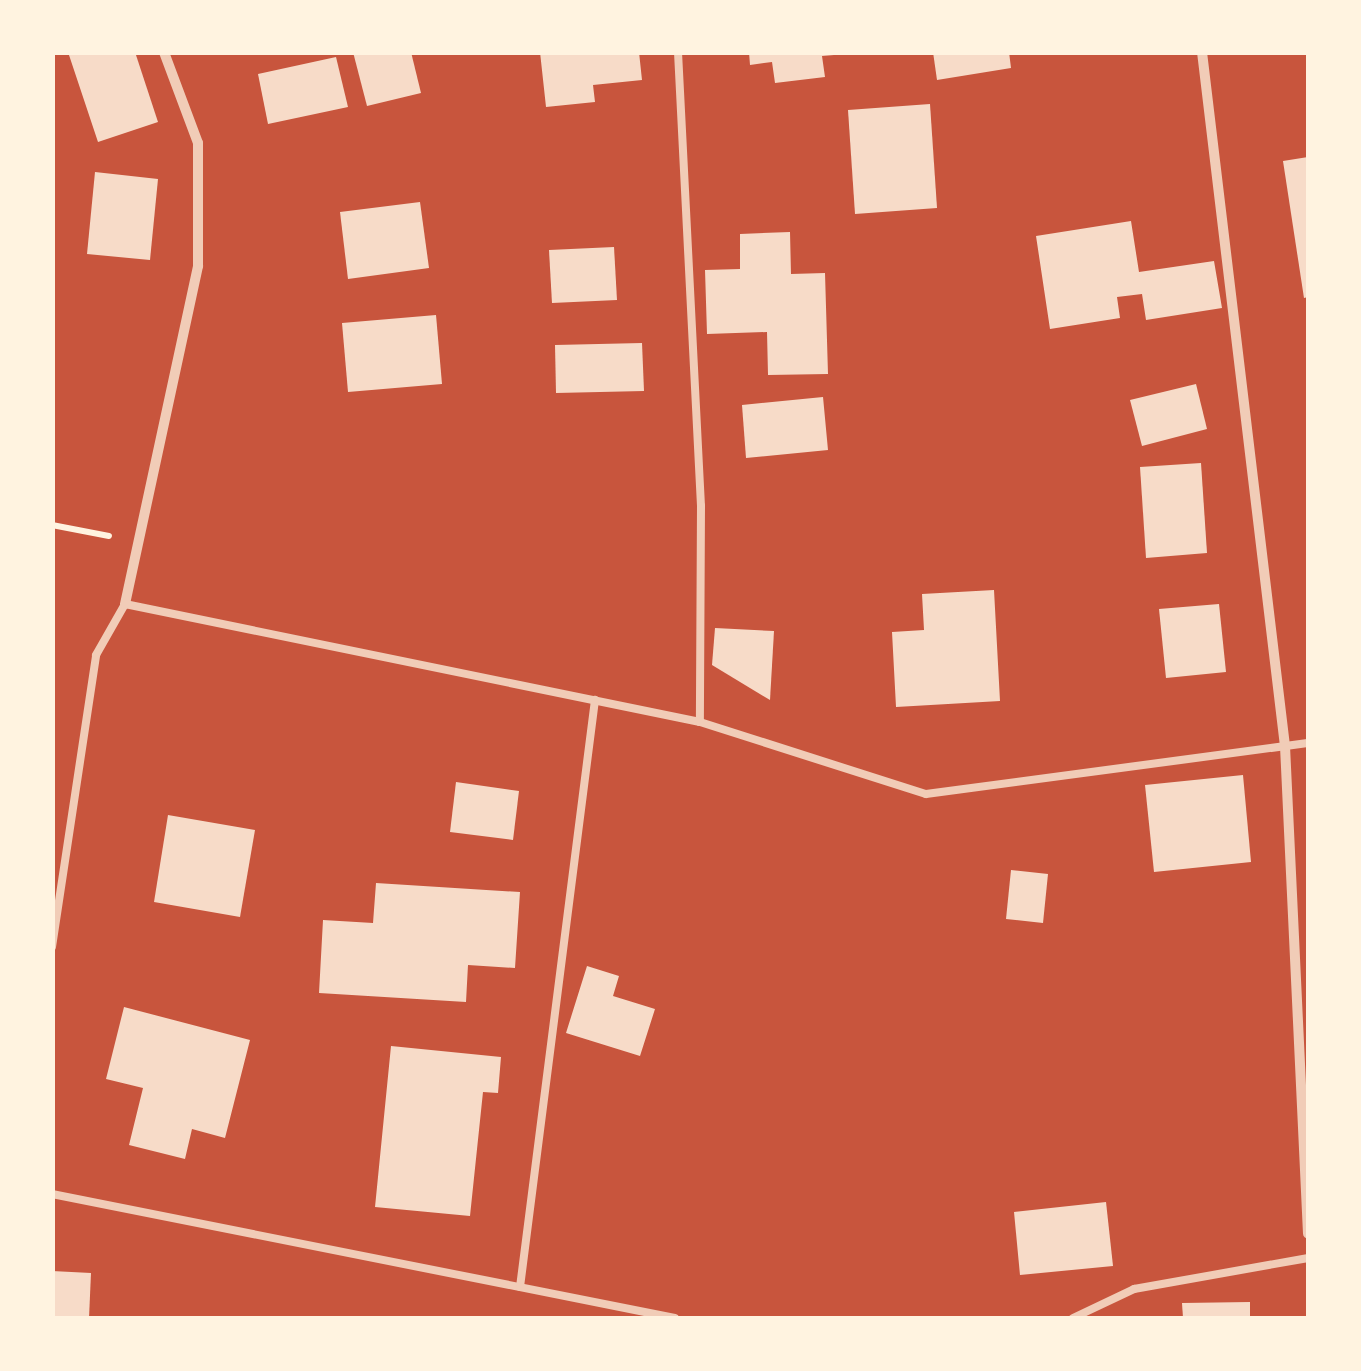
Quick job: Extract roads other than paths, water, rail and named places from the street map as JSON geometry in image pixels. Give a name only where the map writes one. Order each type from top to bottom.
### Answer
[{"type":"street","points":[[125,604],[198,266],[198,143],[164,52]]},
{"type":"street","points":[[1202,52],[1285,746],[1308,1233]]},
{"type":"lane","points":[[678,52],[702,506],[700,722]]},
{"type":"lane","points":[[52,948],[96,656],[125,604],[700,722],[926,794],[1308,743]]},
{"type":"lane","points":[[520,1287],[596,700]]},
{"type":"lane","points":[[52,1194],[675,1318]]},
{"type":"lane","points":[[1072,1318],[1134,1289],[1308,1258]]}]
